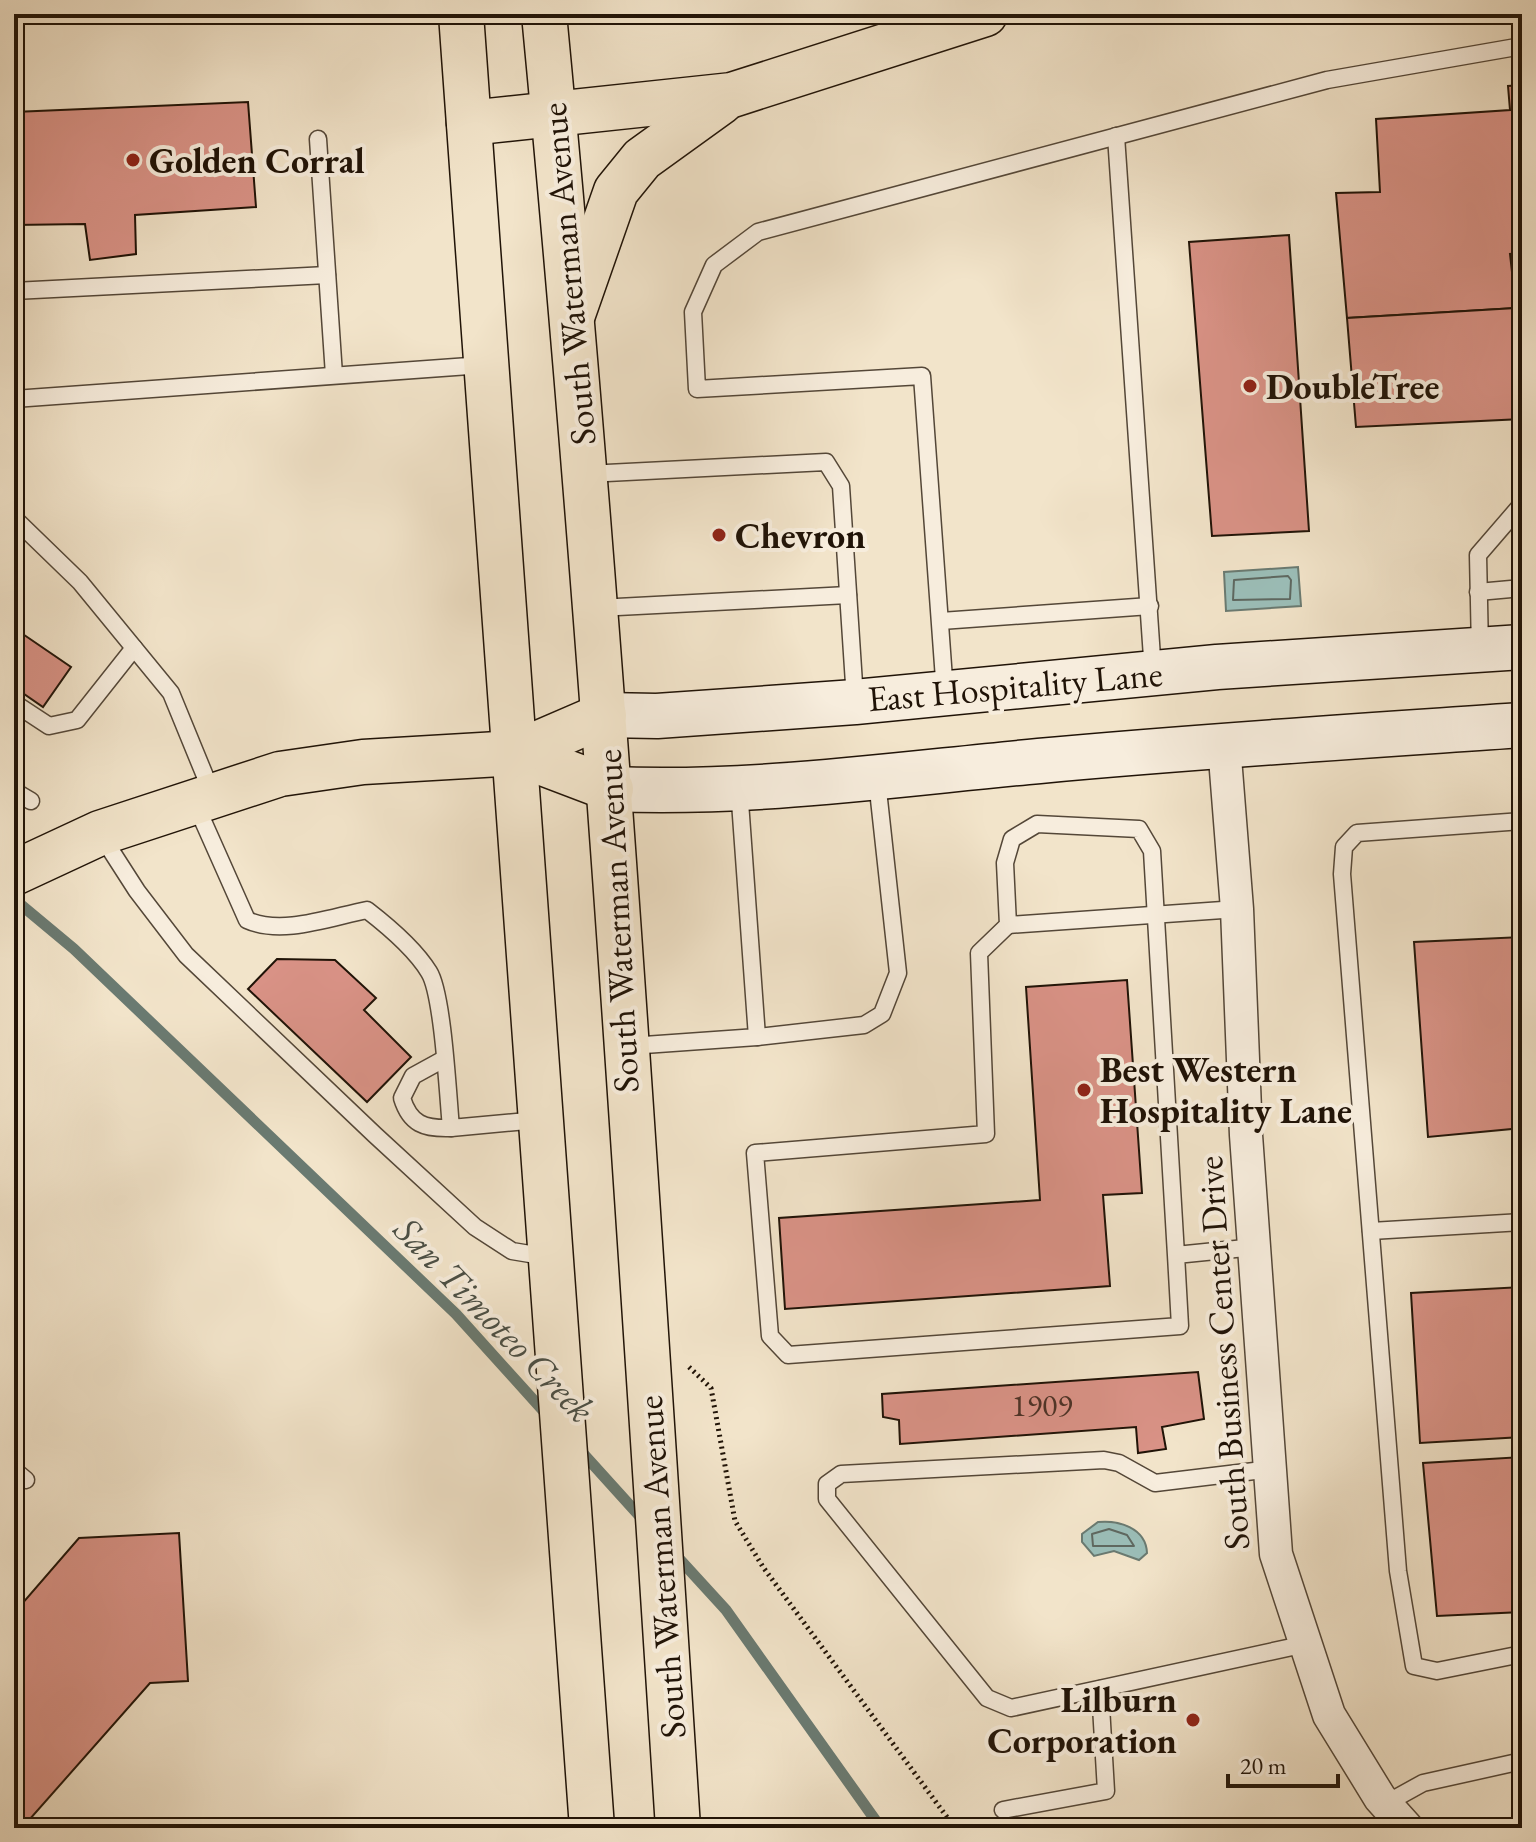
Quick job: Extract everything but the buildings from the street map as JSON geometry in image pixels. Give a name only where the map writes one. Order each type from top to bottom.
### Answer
[{"type":"main road","points":[[461,14],[592,1828]]},
{"type":"main road","name":"South Waterman Avenue","points":[[544,14],[573,314],[611,789],[625,1046],[678,1828]]},
{"type":"main road","points":[[469,123],[732,95],[985,14]]},
{"type":"main road","points":[[573,314],[616,191],[642,159],[732,95]]},
{"type":"main road","name":"East Hospitality Lane","points":[[30,865],[100,833],[280,774],[363,762],[516,753],[604,715],[657,716],[855,702],[1153,673],[1501,648]]},
{"type":"main road","name":"East Hospitality Lane","points":[[516,753],[611,789],[668,791],[1224,745],[1522,725]]},
{"type":"street","name":"South Business Center Drive","points":[[1224,745],[1237,909],[1246,1135],[1276,1554],[1329,1715],[1385,1804],[1407,1828]]},
{"type":"lane","points":[[946,694],[922,376],[697,389],[693,312],[714,265],[758,232],[1327,80],[1522,46]]},
{"type":"lane","points":[[1116,136],[1153,673]]},
{"type":"lane","points":[[318,139],[334,375]]},
{"type":"lane","points":[[14,291],[327,275]]},
{"type":"lane","points":[[14,399],[488,365]]},
{"type":"lane","points":[[586,474],[826,462],[841,486],[855,702]]},
{"type":"lane","points":[[1501,648],[1478,592],[1478,555],[1522,504]]},
{"type":"lane","points":[[14,518],[80,582],[171,693],[247,920],[261,926],[283,926],[367,910],[389,927],[431,974],[451,1128]]},
{"type":"lane","points":[[1478,592],[1522,588]]},
{"type":"lane","points":[[596,608],[848,595]]},
{"type":"lane","points":[[941,621],[1150,606]]},
{"type":"lane","points":[[14,703],[49,726],[77,720],[134,648]]},
{"type":"lane","points":[[625,1046],[757,1037],[864,1025],[882,1014],[898,973],[876,776]]},
{"type":"lane","points":[[739,786],[757,1037]]},
{"type":"lane","points":[[14,791],[31,801]]},
{"type":"lane","points":[[1522,821],[1357,833],[1344,847],[1342,874],[1398,1571],[1414,1666],[1437,1671],[1522,1654]]},
{"type":"lane","points":[[1008,925],[1005,863],[1012,839],[1037,824],[1139,829],[1152,851],[1156,912],[1180,1326],[788,1355],[770,1336],[755,1153],[986,1134],[979,953],[1008,925],[1156,912],[1237,909]]},
{"type":"lane","points":[[100,833],[137,891],[186,955],[375,1135],[475,1227],[512,1251],[553,1258]]},
{"type":"lane","points":[[444,1059],[413,1076],[402,1098],[407,1114],[416,1124],[451,1128],[542,1119]]},
{"type":"lane","points":[[1371,1231],[1522,1222]]},
{"type":"lane","points":[[1176,1255],[1255,1247]]},
{"type":"lane","points":[[1271,1469],[1155,1483],[1119,1463],[1104,1460],[841,1474],[827,1484],[827,1499],[987,1698],[1011,1708],[1306,1644]]},
{"type":"lane","points":[[1003,1810],[1106,1791],[1100,1689]]},
{"type":"lane","points":[[1385,1804],[1423,1783],[1522,1761]]},
{"type":"path","points":[[646,1354],[682,1361],[711,1388],[735,1521],[763,1567],[955,1828]]},
{"type":"water","points":[[1298,567],[1301,606],[1226,611],[1224,572]]},
{"type":"water","points":[[1098,1522],[1114,1522],[1130,1527],[1142,1537],[1147,1553],[1139,1560],[1114,1551],[1094,1556],[1082,1542],[1082,1534]]},
{"type":"waterway","name":"San Timoteo Creek","points":[[14,899],[74,949],[456,1314],[548,1416]]},
{"type":"waterway","name":"San Timoteo Creek","points":[[579,1449],[645,1522]]},
{"type":"waterway","name":"San Timoteo Creek","points":[[673,1552],[726,1610],[881,1828]]},
{"type":"place","name":"Golden Corral","points":[[133,160]]},
{"type":"place","name":"DoubleTree","points":[[1250,386]]},
{"type":"place","name":"Chevron","points":[[719,535]]},
{"type":"place","name":"Best Western Hospitality Lane","points":[[1084,1090]]},
{"type":"place","name":"Lilburn Corporation","points":[[1193,1720]]}]
